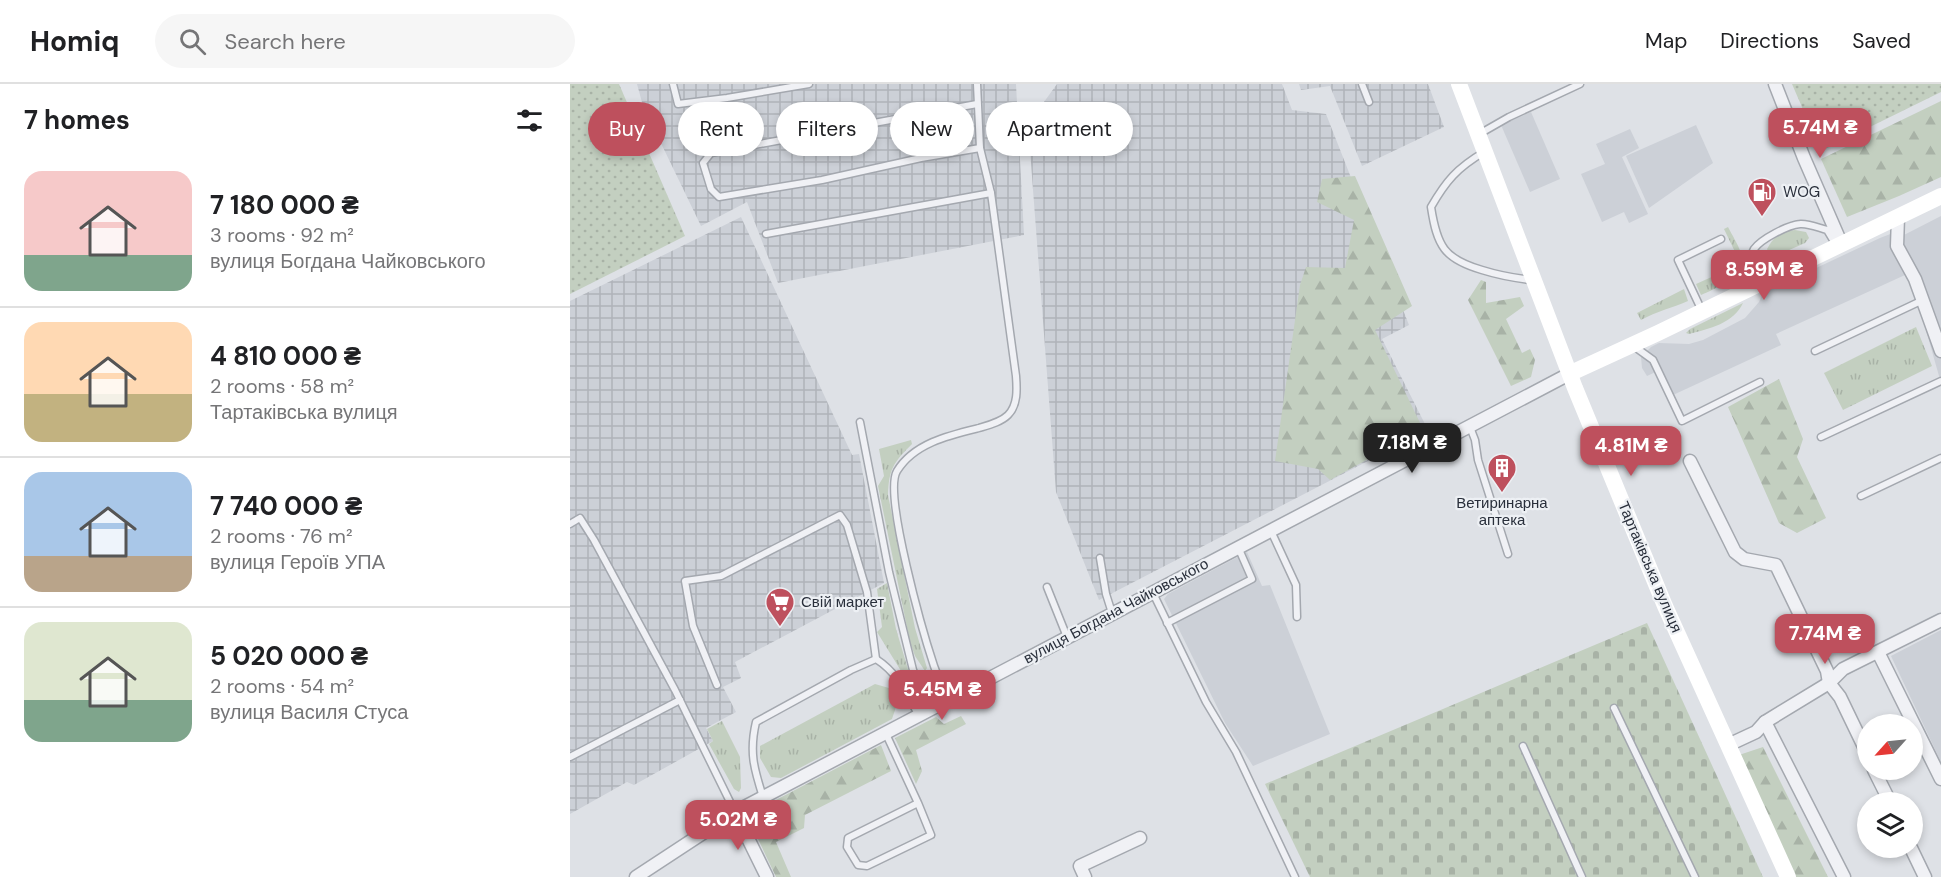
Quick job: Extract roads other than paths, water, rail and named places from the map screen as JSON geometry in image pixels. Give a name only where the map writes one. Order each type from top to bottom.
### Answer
[{"type":"street","name":"Тартаківська вулиця","points":[[1459,84],[1575,388],[1665,606],[1788,877]]},
{"type":"street","points":[[1775,84],[1839,244]]},
{"type":"street","points":[[1571,373],[1941,196]]},
{"type":"street","points":[[1898,217],[1897,246],[1915,279],[1941,351]]},
{"type":"street","name":"вулиця Богдана Чайковського","points":[[639,876],[735,812],[1571,373]]},
{"type":"street","points":[[1690,461],[1735,552],[1744,559],[1776,565],[1827,671],[1829,683],[1840,697],[1857,732]]},
{"type":"street","points":[[1728,745],[1756,732],[1766,722],[1829,683],[1843,669],[1941,620]]},
{"type":"street","points":[[1878,652],[1941,779]]},
{"type":"street","points":[[1766,722],[1844,877]]},
{"type":"street","points":[[735,812],[767,877]]},
{"type":"street","points":[[1085,877],[1080,866],[1140,838]]},
{"type":"street","points":[[1916,858],[1925,877]]},
{"type":"lane","points":[[673,84],[678,104],[808,84]]},
{"type":"lane","points":[[950,700],[934,668],[913,592],[893,495],[896,472],[919,448],[953,434],[994,424],[1009,414],[1017,398],[991,193],[980,148],[977,84]]},
{"type":"lane","points":[[1362,84],[1369,102]]},
{"type":"lane","points":[[1478,135],[1509,117],[1580,84]]},
{"type":"lane","points":[[977,104],[711,153],[703,163],[711,189],[719,197],[822,180],[921,158],[980,148]]},
{"type":"lane","points":[[1484,152],[1445,182],[1431,207],[1439,240],[1444,250],[1460,264],[1510,278],[1535,281]]},
{"type":"lane","points":[[766,234],[991,193]]},
{"type":"lane","points":[[1749,289],[1749,268],[1754,250],[1762,242],[1788,227],[1802,223],[1827,230],[1839,244]]},
{"type":"lane","points":[[1702,312],[1678,260],[1721,239]]},
{"type":"lane","points":[[1815,351],[1923,300]]},
{"type":"lane","points":[[1632,345],[1653,360],[1682,421],[1760,382]]},
{"type":"lane","points":[[1821,437],[1941,381]]},
{"type":"lane","points":[[860,422],[889,572],[913,670],[930,710]]},
{"type":"lane","points":[[1470,427],[1508,554]]},
{"type":"lane","points":[[1861,496],[1941,458]]},
{"type":"lane","points":[[717,685],[693,626],[685,580],[721,576],[840,515],[847,525],[867,592],[876,659],[889,668],[902,685],[919,716]]},
{"type":"lane","points":[[570,524],[580,518],[585,525],[680,700],[735,812]]},
{"type":"lane","points":[[1270,530],[1296,585],[1297,617]]},
{"type":"lane","points":[[1167,623],[1252,579],[1238,547]]},
{"type":"lane","points":[[1100,558],[1106,594],[1112,613]]},
{"type":"lane","points":[[1047,587],[1067,637]]},
{"type":"lane","points":[[1152,591],[1206,702],[1236,752],[1295,877]]},
{"type":"lane","points":[[763,798],[755,772],[751,742],[756,722],[876,659]]},
{"type":"lane","points":[[570,757],[680,700]]},
{"type":"lane","points":[[1614,708],[1695,877]]},
{"type":"lane","points":[[886,734],[918,803],[931,835],[867,866],[858,865],[847,847],[848,838],[918,803]]},
{"type":"lane","points":[[1523,746],[1582,877]]},
{"type":"place","name":"WOG","points":[[1762,218]]},
{"type":"place","name":"Ветиринарна аптека","points":[[1502,494]]},
{"type":"place","name":"Свiй маркет","points":[[780,628]]}]
